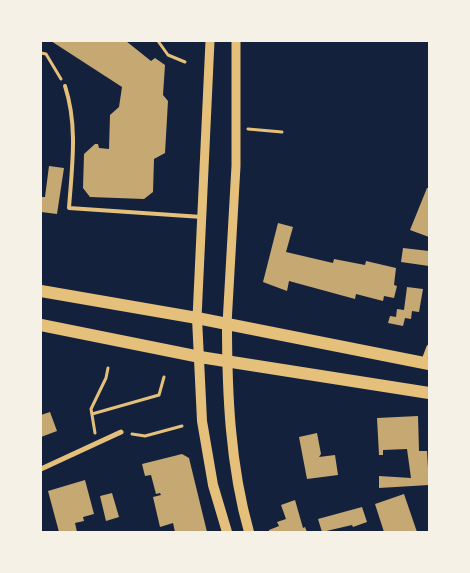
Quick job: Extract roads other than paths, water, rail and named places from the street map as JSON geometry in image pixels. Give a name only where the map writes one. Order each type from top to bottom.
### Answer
[{"type":"main road","points":[[41,291],[198,318],[426,364]]},
{"type":"main road","points":[[198,318],[202,421],[213,485],[227,532]]},
{"type":"main road","points":[[227,324],[227,361],[234,456],[238,485],[249,532]]},
{"type":"main road","points":[[41,326],[200,357],[429,393]]},
{"type":"street","points":[[198,318],[210,41]]},
{"type":"street","points":[[227,324],[236,151],[236,41]]},
{"type":"street","points":[[426,364],[429,347]]},
{"type":"street","points":[[41,469],[120,432]]},
{"type":"lane","points":[[65,86],[73,113],[74,129],[69,208],[202,217]]}]
